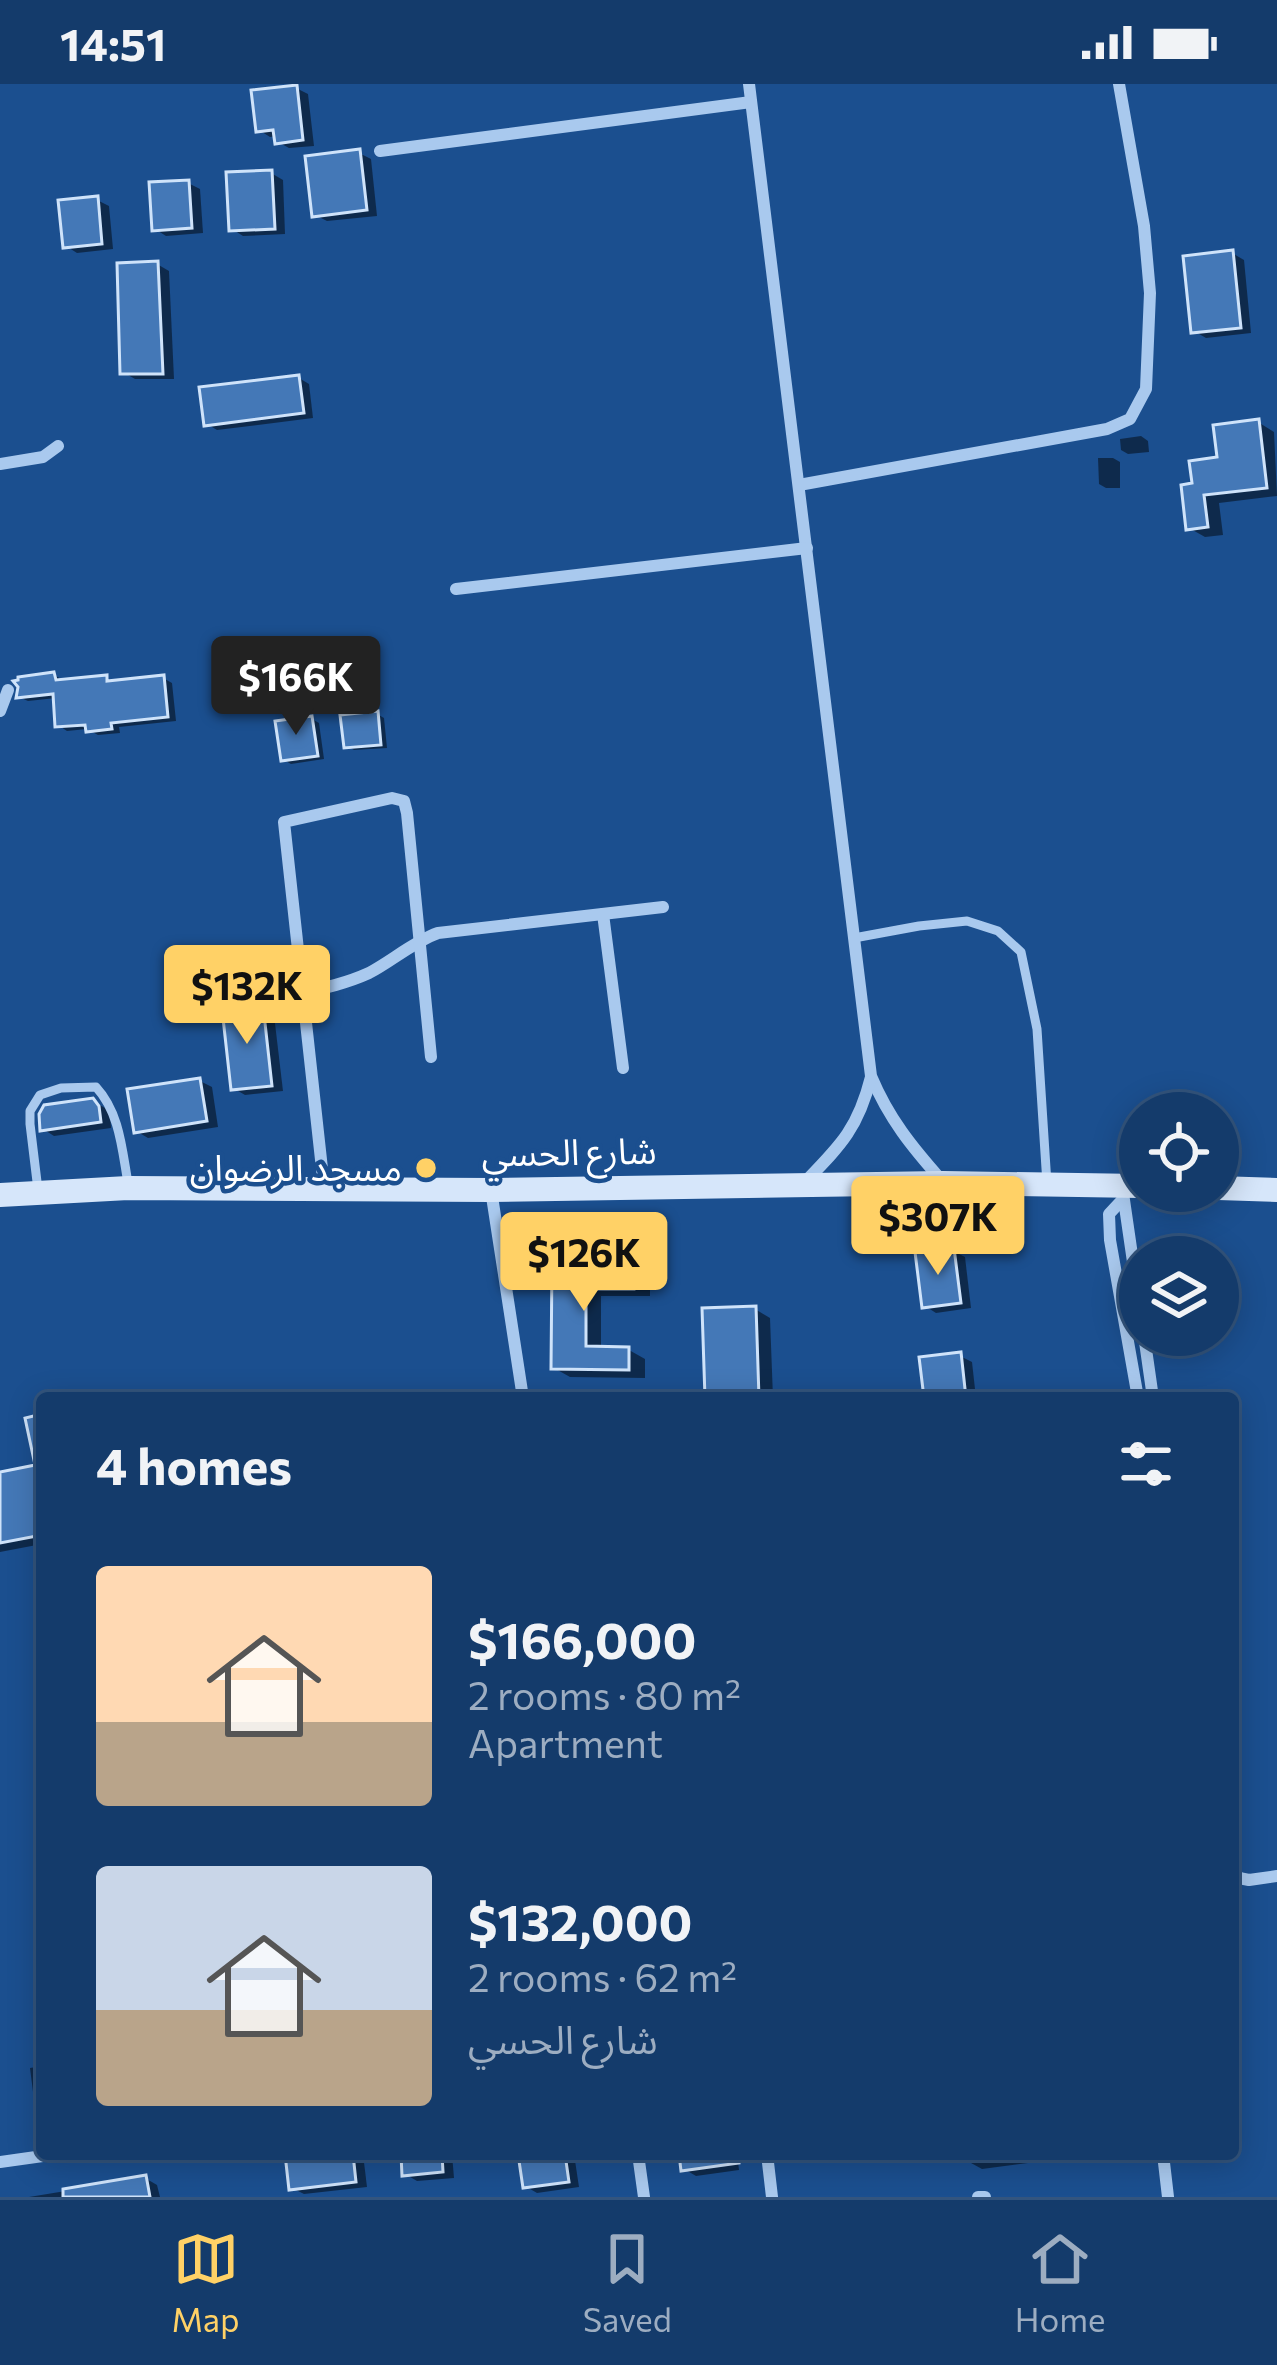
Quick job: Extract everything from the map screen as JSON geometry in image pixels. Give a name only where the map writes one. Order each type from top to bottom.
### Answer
[{"type":"street","points":[[748,84],[871,1076],[899,1131],[943,1183]]},
{"type":"street","points":[[799,485],[1107,429],[1130,419],[1146,389],[1150,293],[1144,226],[1119,84]]},
{"type":"street","points":[[380,151],[751,102]]},
{"type":"street","points":[[0,464],[44,457],[58,446]]},
{"type":"street","points":[[456,590],[807,548]]},
{"type":"street","points":[[0,711],[8,690]]},
{"type":"street","points":[[323,1187],[284,822],[392,798],[404,801],[430,1058]]},
{"type":"street","points":[[302,993],[369,972],[438,933],[663,907]]},
{"type":"street","points":[[603,914],[623,1069]]},
{"type":"street","points":[[804,1183],[856,1124],[871,1076]]},
{"type":"street","name":"شارع الحسي","points":[[0,1196],[128,1189],[491,1190],[804,1183],[1047,1184],[1119,1189]]},
{"type":"street","points":[[1239,1189],[1277,1190]]},
{"type":"street","points":[[491,1190],[522,1392]]},
{"type":"street","points":[[1119,1201],[1109,1214],[1110,1240],[1137,1392]]},
{"type":"street","points":[[1147,1356],[1152,1392]]},
{"type":"street","points":[[1239,1878],[1277,1876]]},
{"type":"street","points":[[0,2162],[36,2157]]},
{"type":"street","points":[[639,2160],[644,2197]]},
{"type":"street","points":[[768,2160],[772,2197]]},
{"type":"street","points":[[1164,2160],[1168,2197]]},
{"type":"lane","points":[[854,938],[967,921],[998,931],[1022,952],[1036,1029],[1047,1184]]},
{"type":"lane","points":[[38,1195],[30,1111],[40,1095],[61,1088],[96,1087],[105,1097],[117,1123],[128,1189]]},
{"type":"building","points":[[297,85],[303,140],[275,144],[273,130],[256,132],[251,90]]},
{"type":"building","points":[[360,149],[367,210],[312,217],[305,156]]},
{"type":"building","points":[[272,170],[275,229],[229,231],[226,172]]},
{"type":"building","points":[[189,180],[192,228],[152,231],[149,182]]},
{"type":"building","points":[[98,196],[102,244],[63,248],[58,200]]},
{"type":"building","points":[[1233,250],[1241,328],[1191,333],[1183,256]]},
{"type":"building","points":[[158,261],[163,374],[120,374],[117,263]]},
{"type":"building","points":[[299,375],[304,413],[204,426],[199,387]]},
{"type":"building","points":[[1259,419],[1267,488],[1204,495],[1208,527],[1186,530],[1181,485],[1192,483],[1189,461],[1217,457],[1213,425]]},
{"type":"building","points":[[54,672],[56,680],[164,675],[168,717],[111,723],[112,729],[86,732],[85,725],[55,727],[53,694],[16,698],[18,687],[13,681]]},
{"type":"building","points":[[378,711],[381,745],[344,748],[340,715]]},
{"type":"building","points":[[312,716],[318,756],[281,761],[275,721]]},
{"type":"building","points":[[263,1005],[272,1086],[231,1090],[222,1009]]},
{"type":"building","points":[[200,1078],[207,1121],[134,1133],[127,1089]]},
{"type":"building","points":[[93,1098],[101,1122],[40,1131],[44,1105]]},
{"type":"building","points":[[954,1248],[961,1303],[922,1308],[915,1252]]},
{"type":"building","points":[[552,1261],[635,1262],[634,1289],[586,1289],[586,1346],[629,1347],[629,1370],[551,1369]]},
{"type":"building","points":[[756,1306],[759,1392],[705,1392],[702,1308]]},
{"type":"building","points":[[961,1352],[965,1392],[923,1392],[919,1357]]},
{"type":"building","points":[[36,1415],[36,1536],[0,1543],[0,1472],[35,1465],[25,1418]]},
{"type":"building","points":[[286,2160],[354,2160],[356,2182],[289,2190]]},
{"type":"building","points":[[401,2160],[442,2160],[443,2172],[402,2176]]},
{"type":"building","points":[[519,2160],[566,2160],[569,2182],[523,2188]]},
{"type":"building","points":[[680,2160],[739,2160],[739,2163],[681,2171]]},
{"type":"building","points":[[146,2175],[150,2197],[63,2197],[63,2189]]},
{"type":"place","name":"مسجد الرضوان","points":[[426,1168]]}]
